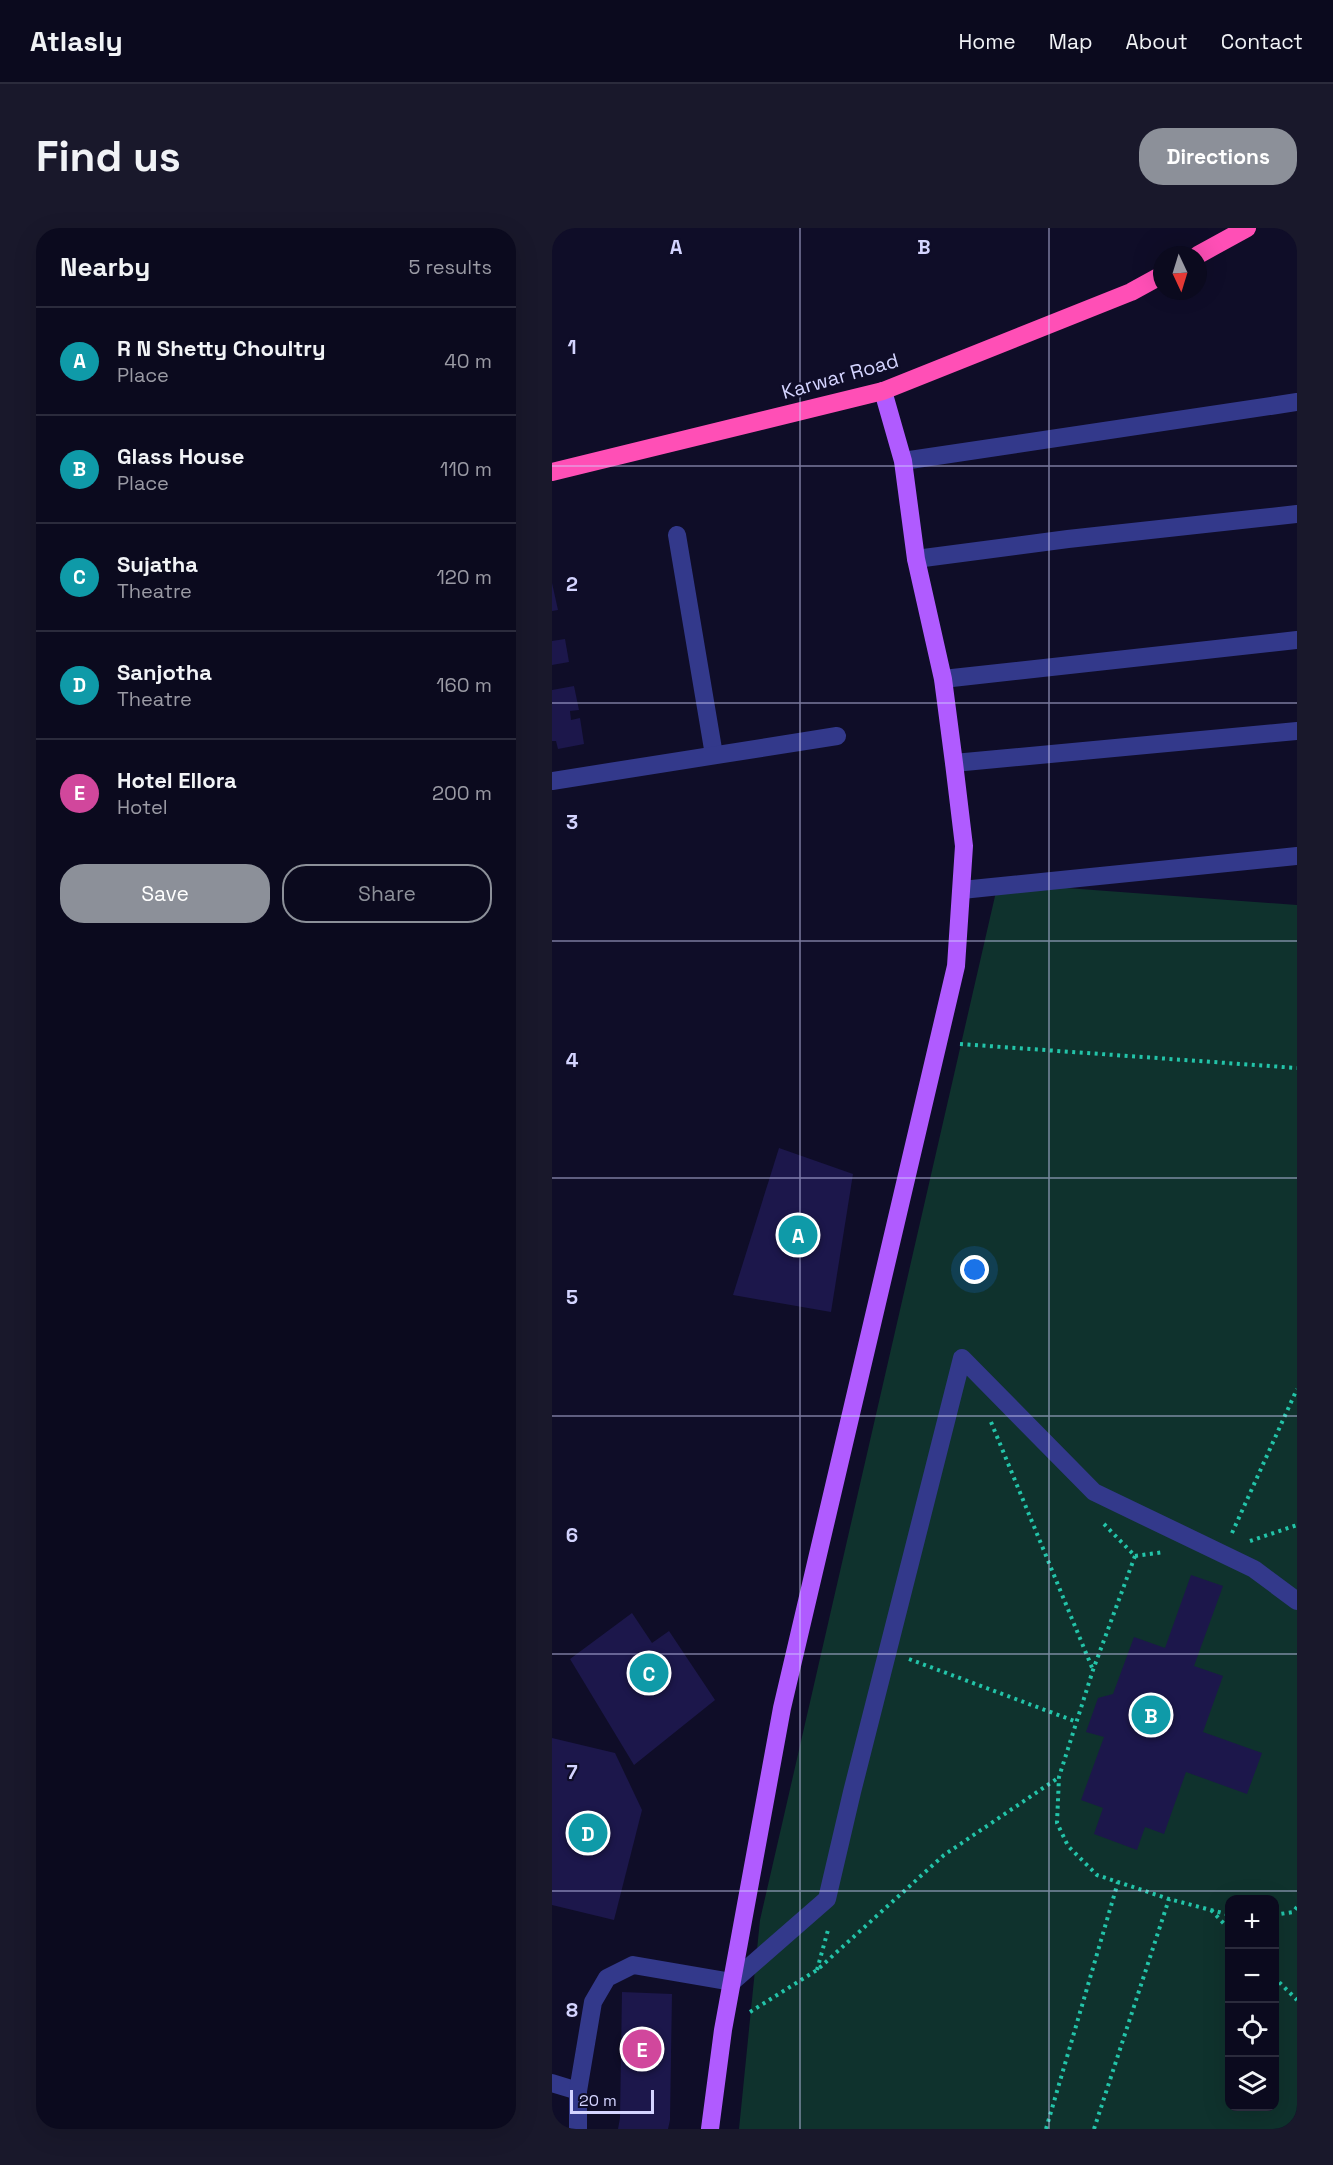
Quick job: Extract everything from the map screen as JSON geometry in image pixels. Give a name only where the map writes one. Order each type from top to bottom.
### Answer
[{"type":"highway","points":[[1207,250],[1247,228]]},
{"type":"highway","name":"Karwar Road","points":[[552,472],[883,390],[1131,292],[1153,280]]},
{"type":"main road","points":[[710,2129],[723,2030],[782,1708],[956,966],[964,846],[954,763],[943,679],[916,559],[903,461],[883,390]]},
{"type":"street","points":[[903,461],[1297,402]]},
{"type":"street","points":[[916,559],[1068,539],[1297,514]]},
{"type":"street","points":[[677,535],[714,755]]},
{"type":"street","points":[[943,679],[1297,640]]},
{"type":"street","points":[[954,763],[1297,731]]},
{"type":"street","points":[[552,781],[837,736]]},
{"type":"street","points":[[962,890],[1297,856]]},
{"type":"street","points":[[578,2129],[578,2091],[593,2002],[607,1978],[633,1965],[732,1982],[827,1899],[852,1792],[963,1358],[1094,1492],[1254,1569],[1297,1601]]},
{"type":"street","points":[[552,2083],[578,2091]]},
{"type":"path","points":[[938,1043],[1297,1068]]},
{"type":"path","points":[[1228,1540],[1297,1389]]},
{"type":"path","points":[[991,1421],[1093,1670]]},
{"type":"path","points":[[1103,1523],[1135,1556],[1093,1670],[1059,1777],[1057,1823],[1068,1846],[1097,1875],[1168,1899],[1225,1914]]},
{"type":"path","points":[[1249,1541],[1297,1525]]},
{"type":"path","points":[[900,1656],[1077,1722]]},
{"type":"path","points":[[723,2030],[817,1970],[944,1855],[1059,1777]]},
{"type":"path","points":[[1046,2129],[1118,1882]]},
{"type":"path","points":[[1094,2129],[1168,1899]]},
{"type":"path","points":[[1279,1914],[1293,1912],[1297,1907]]},
{"type":"path","points":[[1211,1910],[1225,1925]]},
{"type":"path","points":[[817,1970],[829,1925]]},
{"type":"path","points":[[1279,1981],[1297,2000]]},
{"type":"green space","points":[[998,883],[1297,905],[1297,2129],[739,2129],[760,1920]]},
{"type":"building","points":[[552,583],[558,610],[552,611]]},
{"type":"building","points":[[565,639],[569,662],[552,665],[552,641]]},
{"type":"building","points":[[574,686],[579,710],[570,711],[571,720],[580,718],[584,744],[558,749],[556,741],[552,741],[552,690]]},
{"type":"building","points":[[779,1148],[853,1174],[831,1312],[733,1295]]},
{"type":"building","points":[[1191,1575],[1223,1586],[1194,1666],[1223,1676],[1203,1732],[1262,1753],[1247,1794],[1186,1772],[1164,1834],[1145,1827],[1137,1850],[1094,1834],[1103,1808],[1081,1800],[1104,1737],[1086,1732],[1098,1698],[1113,1694],[1134,1637],[1165,1648]]},
{"type":"building","points":[[632,1613],[652,1643],[669,1631],[715,1700],[634,1765],[570,1659]]},
{"type":"building","points":[[552,1738],[615,1753],[642,1810],[614,1920],[552,1905]]},
{"type":"building","points":[[622,1992],[672,1994],[668,2129],[618,2129]]},
{"type":"place","name":"R N Shetty Choultry","points":[[798,1235]]},
{"type":"place","name":"Sujatha","points":[[649,1673]]},
{"type":"place","name":"Glass House","points":[[1151,1715]]},
{"type":"place","name":"Sanjotha","points":[[588,1833]]},
{"type":"place","name":"Hotel Ellora","points":[[642,2049]]}]
